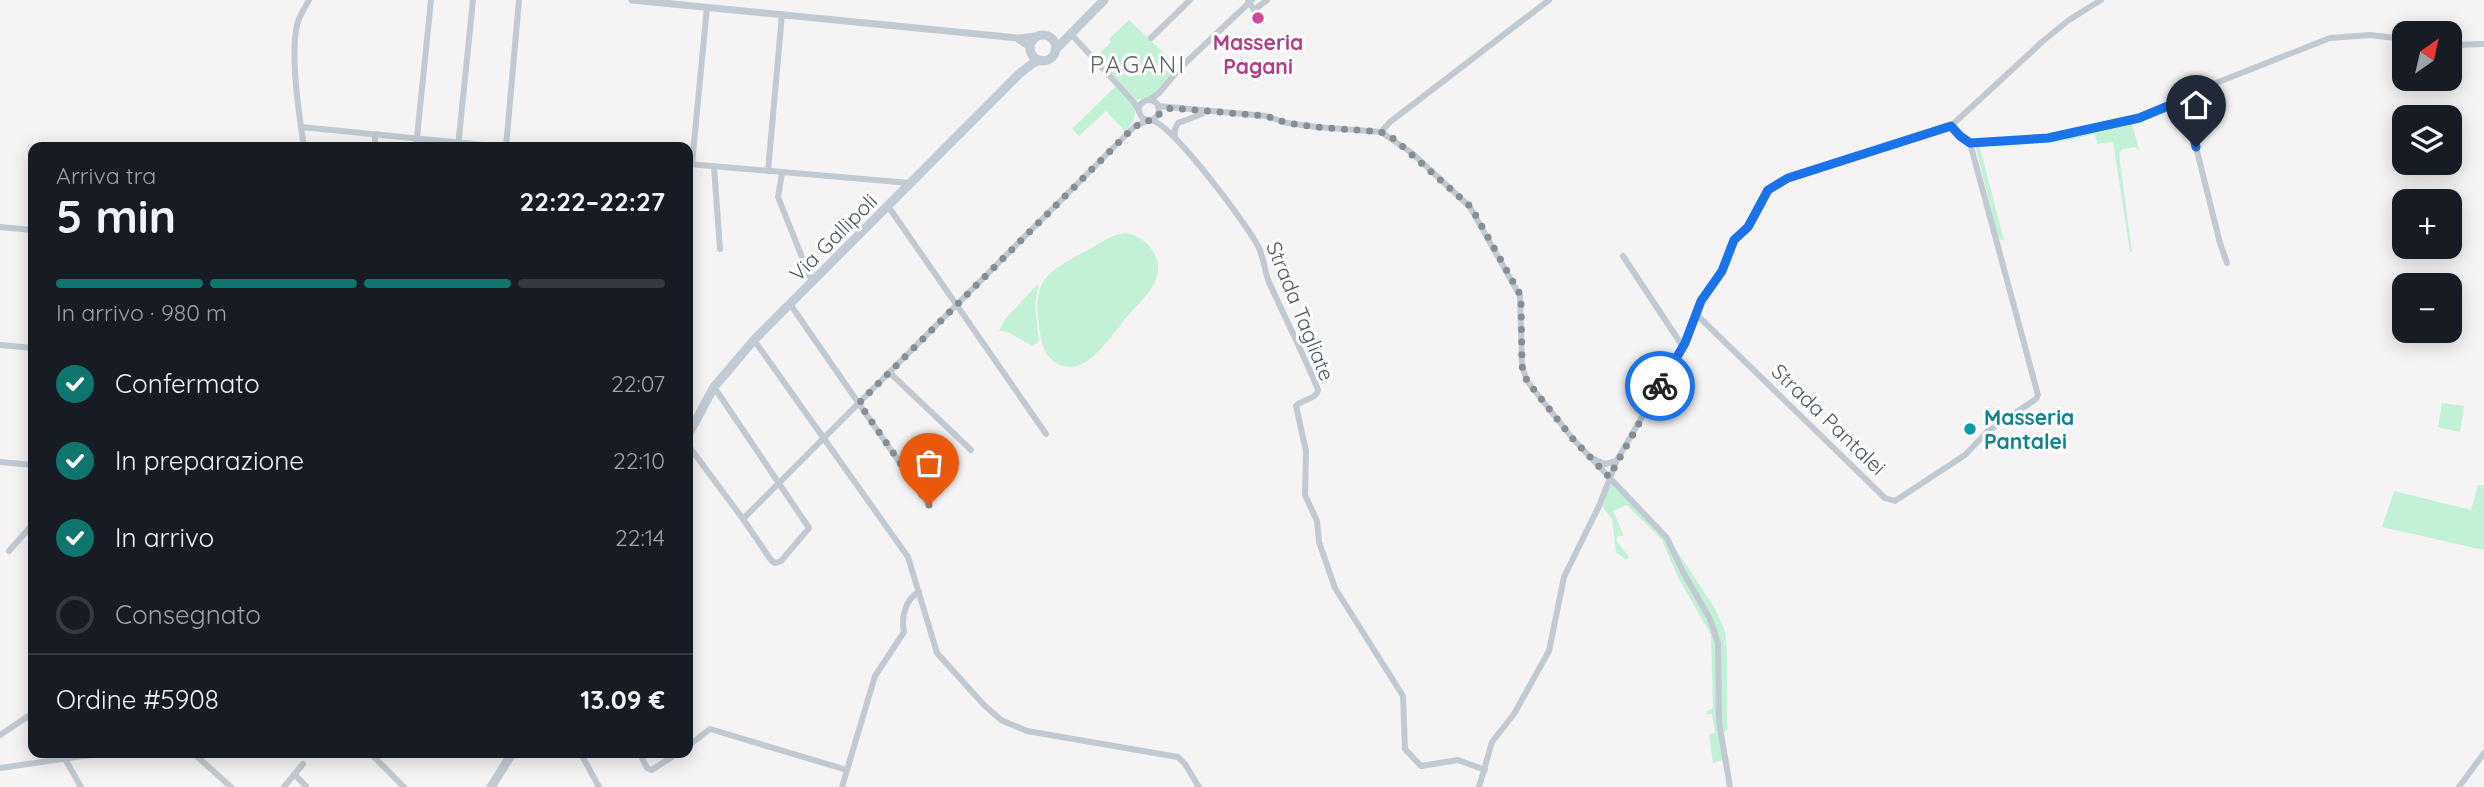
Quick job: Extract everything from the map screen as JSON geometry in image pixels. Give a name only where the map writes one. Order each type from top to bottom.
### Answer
[{"type":"main road","points":[[1042,36],[1057,37],[1064,33],[1097,0]]},
{"type":"main road","name":"Via Gallipoli","points":[[693,426],[715,387],[754,340],[1018,75],[1033,63],[1051,57],[1070,33],[1104,0]]},
{"type":"main road","points":[[1042,36],[1054,41],[1055,50]]},
{"type":"main road","name":"Via Gallipoli","points":[[1018,75],[1028,62],[1030,49],[1042,36]]},
{"type":"main road","points":[[1030,49],[1035,57],[1041,60]]},
{"type":"main road","points":[[491,787],[509,758]]},
{"type":"street","points":[[303,142],[296,83],[295,34],[309,0]]},
{"type":"street","points":[[417,142],[430,0]]},
{"type":"street","points":[[458,142],[473,0]]},
{"type":"street","points":[[505,142],[519,0]]},
{"type":"street","points":[[632,0],[1017,38],[1042,36]]},
{"type":"street","points":[[1151,38],[1190,0]]},
{"type":"street","points":[[1130,131],[1140,109],[1162,91],[1180,68],[1250,1],[1254,10],[1267,0]]},
{"type":"street","points":[[1381,132],[1390,122],[1549,0]]},
{"type":"street","points":[[1479,787],[1492,742],[1514,714],[1549,651],[1564,577],[1599,506],[1617,460],[1682,347],[1708,290],[1722,271],[1731,245],[1748,227],[1763,196],[1771,187],[1788,178],[1951,126],[2043,41],[2069,20],[2101,0]]},
{"type":"street","points":[[692,142],[707,7]]},
{"type":"street","points":[[768,172],[782,14]]},
{"type":"street","name":"Strada Tagliate","points":[[1070,33],[1149,120],[1163,126],[1175,138],[1258,245],[1267,276],[1318,390],[1315,396],[1299,402],[1296,407],[1306,451],[1306,495],[1317,521],[1319,542],[1335,588],[1403,696],[1405,749],[1421,766],[1458,760],[1485,770]]},
{"type":"street","points":[[1951,126],[1970,143],[2048,138],[2139,118],[2216,83],[2330,38],[2370,35],[2392,38]]},
{"type":"street","points":[[1017,38],[1030,49]]},
{"type":"street","points":[[2462,45],[2484,44]]},
{"type":"street","points":[[1158,115],[1162,91]]},
{"type":"street","points":[[2185,99],[2227,263]]},
{"type":"street","points":[[1149,100],[1158,106],[1172,108],[1266,116],[1307,126],[1381,132],[1412,153],[1471,207],[1521,296],[1523,373],[1537,396],[1587,454],[1667,538],[1717,634],[1719,722],[1730,787]]},
{"type":"street","points":[[743,519],[1130,131],[1172,108]]},
{"type":"street","points":[[1163,126],[1164,115],[1172,108]]},
{"type":"street","points":[[1175,138],[1178,123],[1207,112]]},
{"type":"street","points":[[301,128],[440,142]]},
{"type":"street","points":[[375,134],[375,142]]},
{"type":"street","name":"Strada Pantalei","points":[[1696,314],[1885,498],[1895,501],[1965,455],[1987,431],[2036,399],[2038,395],[1970,143]]},
{"type":"street","points":[[693,164],[911,183]]},
{"type":"street","points":[[714,167],[720,249]]},
{"type":"street","points":[[782,173],[778,197],[812,282]]},
{"type":"street","points":[[888,206],[1046,434]]},
{"type":"street","points":[[0,227],[28,230]]},
{"type":"street","points":[[1623,256],[1682,347]]},
{"type":"street","points":[[790,304],[929,505]]},
{"type":"street","points":[[754,340],[908,557],[937,653],[984,705],[1001,720],[1027,731],[1173,755],[1182,760],[1199,787]]},
{"type":"street","points":[[0,345],[28,348]]},
{"type":"street","points":[[889,372],[971,450]]},
{"type":"street","points":[[693,452],[771,561],[780,561],[809,528],[715,387]]},
{"type":"street","points":[[1587,454],[1605,464],[1617,460]]},
{"type":"street","points":[[0,462],[28,465]]},
{"type":"street","points":[[9,551],[28,530]]},
{"type":"street","points":[[842,787],[875,677],[904,632],[902,625],[907,604],[914,594],[919,592]]},
{"type":"street","points":[[0,735],[28,717]]},
{"type":"street","points":[[693,742],[710,729],[847,769]]},
{"type":"street","points":[[2459,787],[2484,753]]},
{"type":"street","points":[[0,768],[72,758]]},
{"type":"street","points":[[199,758],[230,787]]},
{"type":"street","points":[[375,758],[404,787]]},
{"type":"street","points":[[583,758],[599,787]]},
{"type":"street","points":[[642,758],[652,770],[670,758]]},
{"type":"street","points":[[65,759],[81,787]]},
{"type":"street","points":[[284,787],[303,764]]},
{"type":"street","points":[[294,774],[306,786]]},
{"type":"green space","points":[[1129,20],[1177,66],[1154,95],[1137,100],[1096,57],[1111,42],[1109,39]]},
{"type":"green space","points":[[1116,86],[1134,107],[1131,124],[1125,131],[1106,111],[1079,136],[1072,129]]},
{"type":"green space","points":[[2132,123],[2139,150],[2134,147],[2121,150],[2119,155],[2132,252],[2113,142],[2097,144],[2095,134],[2054,143],[1980,147],[2004,241],[1998,237],[1975,144],[2107,130],[2108,127]]},
{"type":"green space","points":[[1126,233],[1144,241],[1153,250],[1158,273],[1151,290],[1091,358],[1074,367],[1057,364],[1046,353],[1040,335],[1037,309],[1042,284],[1048,275],[1067,261],[1109,238]]},
{"type":"green space","points":[[1038,284],[1035,306],[1039,342],[1032,346],[1008,332],[999,331],[1005,319]]},
{"type":"green space","points":[[2442,403],[2464,406],[2460,432],[2438,427]]},
{"type":"green space","points":[[1611,481],[1664,536],[1716,636],[1723,760],[1713,763],[1709,734],[1715,733],[1712,714],[1706,712],[1713,708],[1711,635],[1678,577],[1662,540],[1627,505],[1613,511],[1624,536],[1618,536],[1616,540],[1629,557],[1626,560],[1616,552],[1612,519],[1602,506]]},
{"type":"green space","points":[[2478,485],[2484,485],[2484,550],[2382,527],[2394,491],[2471,510]]},
{"type":"green space","points":[[1661,527],[1714,607],[1725,631],[1727,731],[1722,732],[1717,631]]},
{"type":"way so far","points":[[929,505],[859,403],[1130,131],[1172,108],[1266,116],[1287,123],[1381,132],[1412,153],[1471,207],[1521,296],[1522,366],[1527,381],[1573,439],[1609,477],[1660,386]]},
{"type":"place","name":"Masseria Pagani","points":[[1258,18]]},
{"type":"place","name":"Masseria Pantalei","points":[[1970,429]]},
{"type":"district","name":"PAGANI","points":[[1138,64]]},
{"type":"route","points":[[1660,386],[1685,343],[1701,301],[1722,271],[1734,240],[1748,227],[1768,190],[1788,178],[1951,126],[1970,143],[2048,138],[2130,121],[2185,99],[2196,147]]}]
